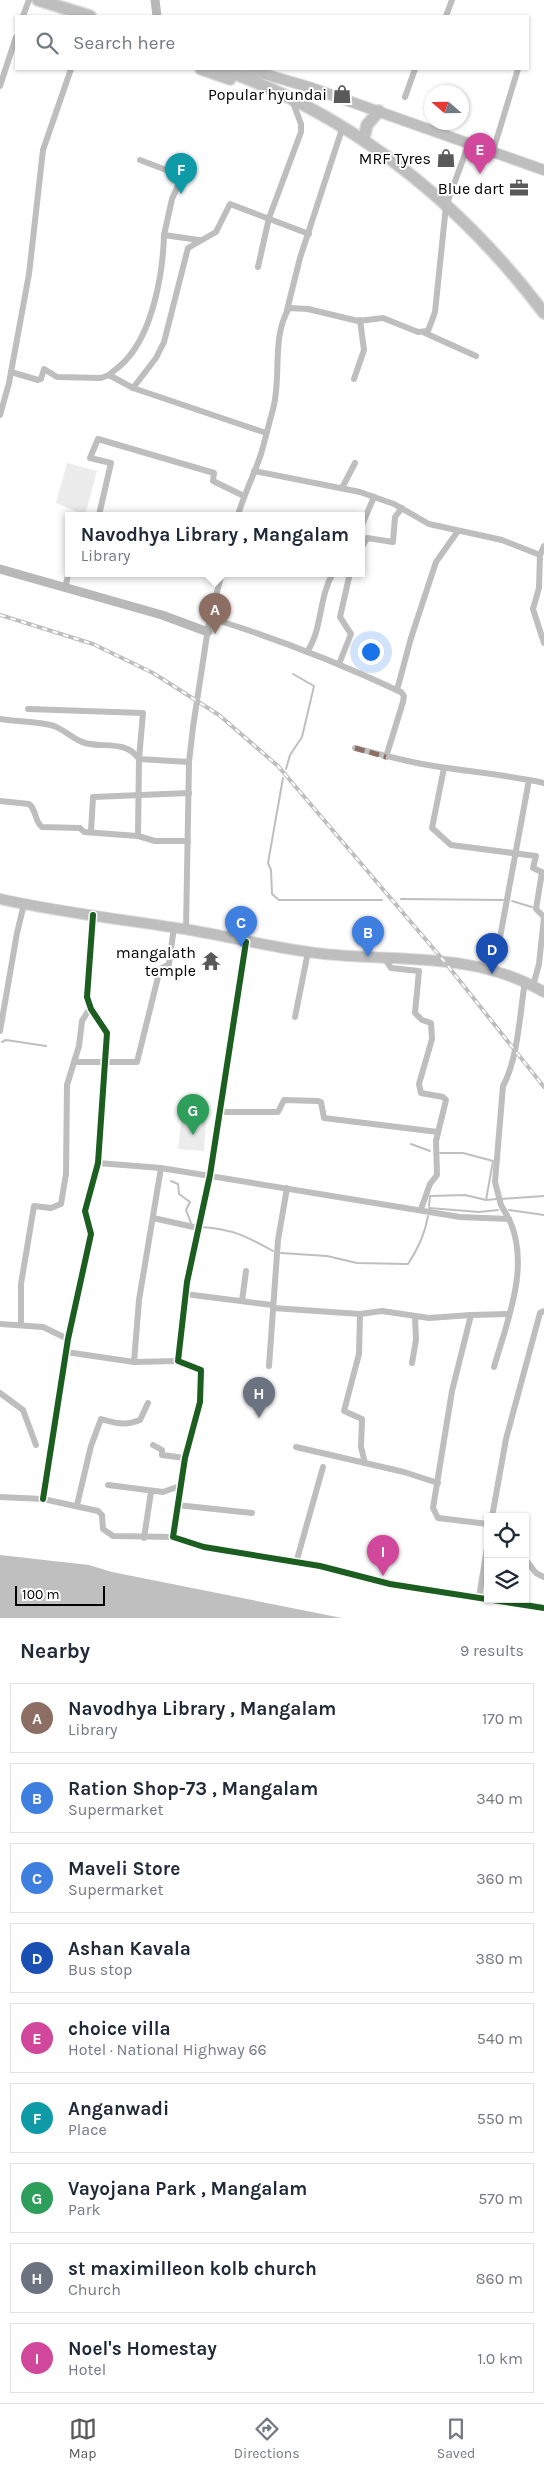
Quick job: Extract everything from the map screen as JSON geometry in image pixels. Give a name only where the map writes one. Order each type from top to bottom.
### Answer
[{"type":"highway","points":[[44,1],[69,15]]},
{"type":"highway","points":[[44,1],[87,15]]},
{"type":"highway","points":[[204,70],[244,84],[287,95]]},
{"type":"highway","points":[[224,70],[287,95],[364,138],[412,175],[487,243],[544,313]]},
{"type":"highway","points":[[364,138],[367,125],[379,111]]},
{"type":"main road","points":[[251,70],[309,86],[544,170]]},
{"type":"main road","points":[[0,899],[186,929],[246,942],[308,952],[385,959],[463,962],[494,970],[544,992]]},
{"type":"street","points":[[23,15],[28,0]]},
{"type":"street","points":[[154,0],[157,15]]},
{"type":"street","points":[[446,15],[452,0]]},
{"type":"street","points":[[0,86],[15,40]]},
{"type":"street","points":[[0,415],[11,372],[29,274],[44,150],[71,70]]},
{"type":"street","points":[[405,97],[415,70]]},
{"type":"street","points":[[493,151],[518,70]]},
{"type":"street","points":[[258,266],[269,218],[301,132],[301,124],[287,95]]},
{"type":"street","points":[[239,512],[266,433],[275,400],[277,354],[287,311],[343,126]]},
{"type":"street","points":[[425,333],[428,331],[435,312],[446,206],[469,143]]},
{"type":"street","points":[[11,372],[38,380],[41,379],[44,369],[55,374],[57,377],[101,378],[108,375],[127,359],[149,321],[159,282],[164,235],[172,199],[182,176],[140,160]]},
{"type":"street","points":[[133,388],[156,358],[164,342],[188,248],[216,232],[230,204],[309,234]]},
{"type":"street","points":[[164,235],[199,240]]},
{"type":"street","points":[[287,311],[294,306],[360,320],[383,318],[425,333],[476,356]]},
{"type":"street","points":[[354,379],[364,350],[360,320]]},
{"type":"street","points":[[108,375],[133,388],[266,433]]},
{"type":"street","points":[[100,512],[111,463],[90,458],[98,438],[214,473],[214,481],[244,496]]},
{"type":"street","points":[[342,488],[355,463]]},
{"type":"street","points":[[254,470],[342,488],[374,497],[402,508],[429,524],[502,540],[540,555]]},
{"type":"street","points":[[365,518],[374,497]]},
{"type":"street","points":[[365,542],[367,538],[393,542],[394,517],[402,508]]},
{"type":"street","points":[[397,690],[411,638],[436,562],[458,530]]},
{"type":"street","points":[[544,546],[540,555],[539,588],[533,609],[544,643]]},
{"type":"street","points":[[0,570],[180,620],[208,632]]},
{"type":"street","points":[[65,588],[68,577]]},
{"type":"street","points":[[186,929],[189,762],[198,702],[196,695],[210,618],[221,577]]},
{"type":"street","points":[[307,652],[315,640],[324,587],[330,577]]},
{"type":"street","points":[[339,664],[351,634],[340,617],[349,577]]},
{"type":"street","points":[[210,618],[339,664],[397,690],[404,696],[386,757]]},
{"type":"street","points":[[28,709],[144,712],[137,796],[138,836]]},
{"type":"street","points":[[0,719],[54,726],[84,743],[130,749],[139,758],[189,762]]},
{"type":"street","points":[[356,748],[386,757],[444,768],[492,773],[544,783]]},
{"type":"street","points":[[444,768],[432,828],[452,845],[536,856],[533,868],[542,872],[536,909],[544,917],[543,931],[513,1054],[503,1086],[495,1182],[498,1198],[508,1219],[518,1258],[517,1279],[494,1367]]},
{"type":"street","points":[[494,970],[530,780]]},
{"type":"street","points":[[91,832],[93,798],[189,793]]},
{"type":"street","points":[[0,801],[29,804],[34,810],[38,824],[42,828],[80,828],[84,832],[138,836],[155,842],[188,841]]},
{"type":"street","points":[[0,1031],[16,933],[24,904]]},
{"type":"street","points":[[43,1499],[68,1339],[91,1234],[85,1211],[98,1163],[107,1033],[90,1008],[86,997],[93,915]]},
{"type":"street","points":[[74,1062],[137,1062],[160,969],[169,964],[174,927]]},
{"type":"street","points":[[178,1361],[185,1294],[210,1175],[246,942]]},
{"type":"street","points":[[295,1017],[308,952]]},
{"type":"street","points":[[385,959],[391,968],[419,971],[415,1013],[422,1020],[431,1023],[432,1039],[419,1084],[421,1093],[444,1097],[446,1100],[435,1148],[437,1174],[430,1184],[421,1209]]},
{"type":"street","points":[[21,1325],[21,1284],[34,1206],[51,1208],[61,1204],[66,1174],[67,1085],[79,1046],[82,1020],[90,1008]]},
{"type":"street","points":[[220,1112],[278,1112],[284,1100],[318,1100],[321,1102],[324,1118],[438,1132]]},
{"type":"street","points":[[98,1163],[162,1168],[210,1175],[337,1198],[421,1209],[460,1217],[508,1219]]},
{"type":"street","points":[[134,1362],[139,1300],[162,1168]]},
{"type":"street","points":[[269,1366],[278,1240],[286,1188]]},
{"type":"street","points":[[153,1218],[198,1228]]},
{"type":"street","points":[[242,1301],[246,1271]]},
{"type":"street","points":[[185,1294],[272,1306],[360,1314],[382,1311],[415,1317],[508,1314]]},
{"type":"street","points":[[493,1513],[506,1439],[540,1313],[544,1311]]},
{"type":"street","points":[[360,1314],[359,1354],[344,1411],[362,1419],[361,1447],[365,1463]]},
{"type":"street","points":[[470,1315],[452,1391],[433,1508],[438,1518],[484,1524]]},
{"type":"street","points":[[412,1363],[416,1340],[415,1317]]},
{"type":"street","points":[[0,1324],[50,1329],[68,1339]]},
{"type":"street","points":[[66,1352],[134,1362],[178,1361],[201,1370],[200,1402],[180,1486],[173,1537]]},
{"type":"street","points":[[0,1393],[23,1410],[36,1445]]},
{"type":"street","points":[[77,1505],[91,1446],[101,1419],[121,1424],[132,1423],[140,1420],[148,1403]]},
{"type":"street","points":[[153,1445],[162,1450],[162,1455],[186,1458]]},
{"type":"street","points":[[296,1447],[438,1483]]},
{"type":"street","points":[[296,1563],[323,1466]]},
{"type":"street","points":[[108,1485],[151,1492],[162,1492],[180,1486]]},
{"type":"street","points":[[144,1538],[151,1492]]},
{"type":"street","points":[[0,1498],[43,1499],[77,1505],[100,1513],[106,1533],[112,1536],[173,1537],[204,1547],[320,1566],[390,1584],[544,1608]]},
{"type":"street","points":[[177,1505],[252,1513]]},
{"type":"street","points":[[479,1598],[485,1558]]},
{"type":"street","points":[[529,1563],[536,1573],[544,1576]]},
{"type":"shaded area","points":[[67,463],[97,471],[86,512],[78,512],[56,503]]},
{"type":"shaded area","points":[[182,1118],[206,1121],[204,1151],[178,1149]]},
{"type":"shaded area","points":[[0,1555],[89,1565],[112,1572],[342,1618],[0,1618]]},
{"type":"waterway","points":[[286,769],[290,755],[302,737],[314,686],[293,674]]},
{"type":"waterway","points":[[283,778],[268,863],[271,870],[272,894],[279,900],[382,900]]},
{"type":"waterway","points":[[401,899],[503,900]]},
{"type":"waterway","points":[[512,901],[532,907]]},
{"type":"waterway","points":[[2,1042],[6,1040],[46,1046]]},
{"type":"waterway","points":[[411,1144],[430,1151]]},
{"type":"waterway","points":[[440,1153],[463,1153],[493,1161],[486,1200]]},
{"type":"waterway","points":[[171,1181],[178,1184],[179,1194],[190,1202],[186,1210],[191,1223]]},
{"type":"waterway","points":[[429,1206],[430,1196],[465,1195],[486,1200],[497,1199]]},
{"type":"waterway","points":[[501,1199],[544,1196]]},
{"type":"waterway","points":[[429,1208],[479,1212],[498,1210]]},
{"type":"waterway","points":[[509,1210],[544,1215]]},
{"type":"waterway","points":[[281,1253],[327,1256],[357,1263],[408,1264],[421,1241],[428,1216]]},
{"type":"waterway","points":[[202,1227],[222,1229],[239,1234],[273,1251]]},
{"type":"railway","points":[[0,615],[93,644],[153,673],[219,715],[278,766],[444,961],[544,1087]]},
{"type":"marked path","points":[[355,748],[386,757]]},
{"type":"cycle path","points":[[43,1499],[68,1339],[91,1234],[85,1211],[98,1163],[107,1033],[91,1009],[87,997],[93,915]]},
{"type":"cycle path","points":[[246,942],[210,1175],[187,1282],[178,1361],[201,1370],[200,1402],[185,1458],[173,1537],[204,1547],[320,1566],[390,1584],[544,1608]]},
{"type":"place","name":"Popular hyundai","points":[[342,94]]},
{"type":"place","name":"MRF Tyres","points":[[446,158]]},
{"type":"place","name":"choice villa","points":[[480,174]]},
{"type":"place","name":"Blue dart","points":[[519,188]]},
{"type":"place","name":"Anganwadi","points":[[181,194]]},
{"type":"place","name":"Navodhya Library , Mangalam","points":[[215,634]]},
{"type":"place","name":"Maveli Store","points":[[241,947]]},
{"type":"place","name":"Ration Shop-73 , Mangalam","points":[[368,957]]},
{"type":"place","name":"mangalath temple","points":[[211,961]]},
{"type":"place","name":"Ashan Kavala","points":[[492,974]]},
{"type":"place","name":"Vayojana Park , Mangalam","points":[[193,1135]]},
{"type":"place","name":"st maximilleon kolb church","points":[[259,1418]]},
{"type":"place","name":"Noel's Homestay","points":[[383,1576]]}]
